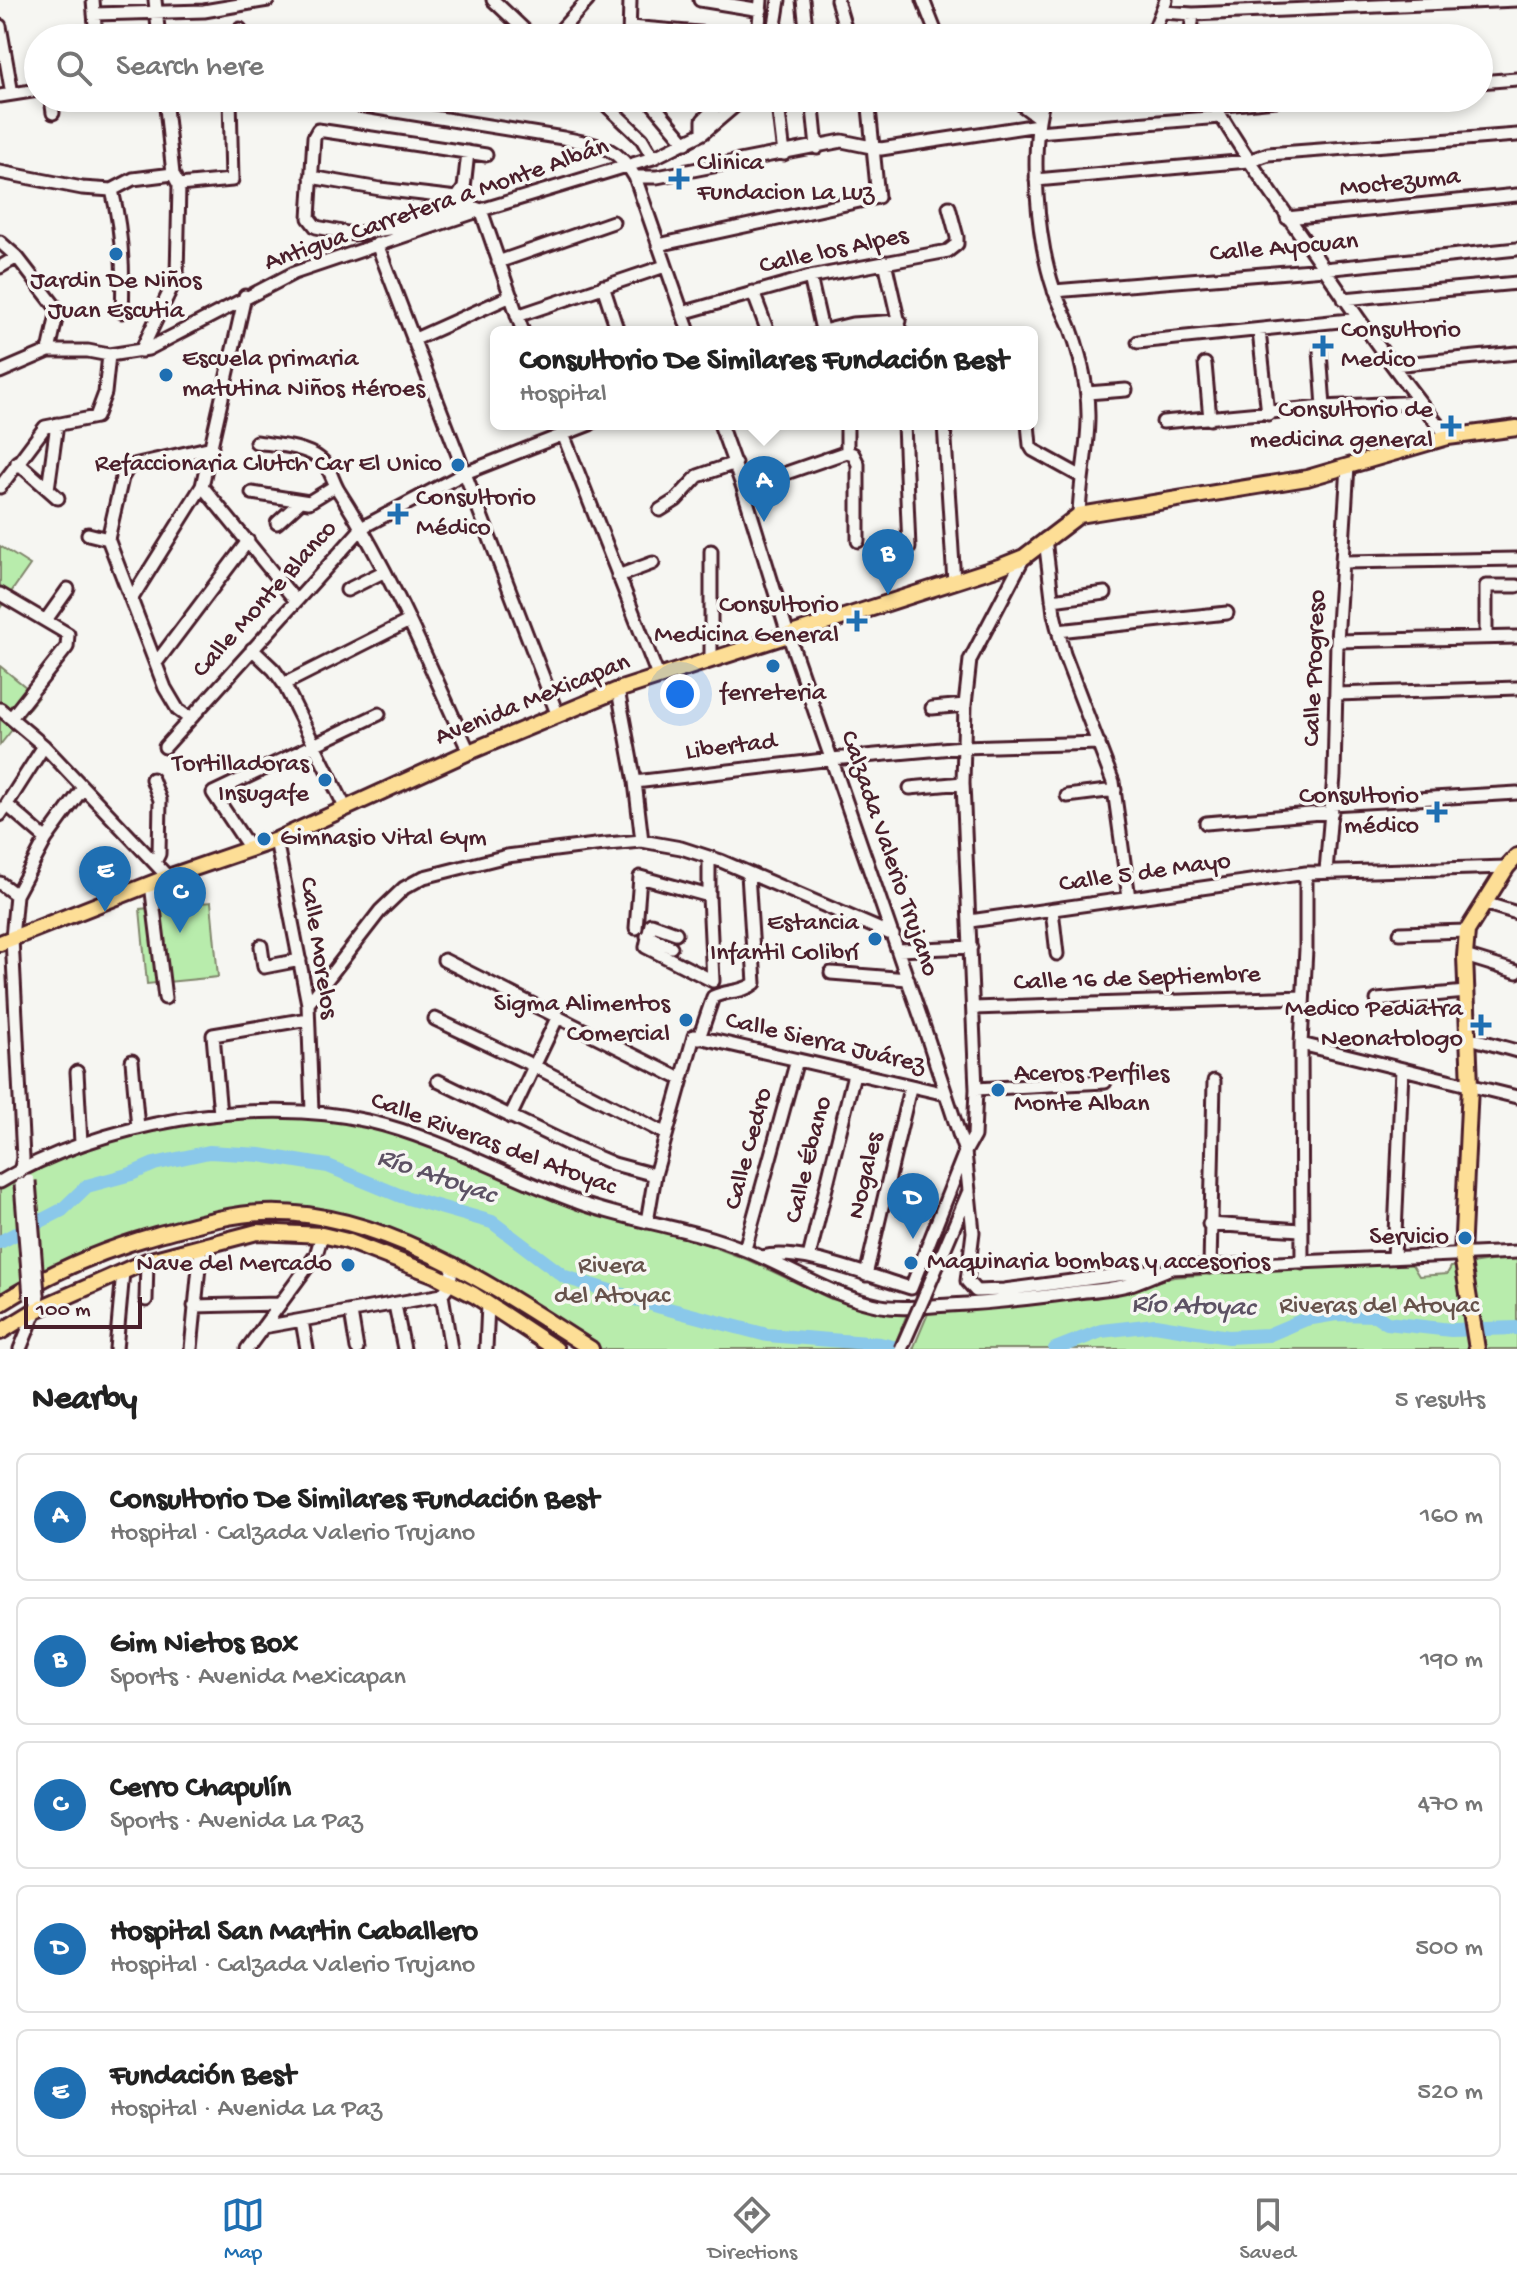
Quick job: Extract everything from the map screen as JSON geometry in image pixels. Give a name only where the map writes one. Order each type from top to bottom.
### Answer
[{"type":"main road","points":[[1079,515],[1307,478],[1448,437],[1517,428]]},
{"type":"main road","name":"Avenida Mexicapan","points":[[4,937],[276,840],[469,752],[618,690],[999,567],[1024,557],[1079,515]]},
{"type":"main road","points":[[1477,1349],[1463,1261],[1470,1086],[1465,956],[1467,931],[1512,862]]},
{"type":"main road","points":[[0,1304],[68,1268],[132,1242],[179,1229],[263,1213],[302,1215],[356,1225],[454,1264],[591,1349]]},
{"type":"main road","points":[[0,1332],[33,1308],[147,1261],[257,1232],[322,1235],[347,1241],[446,1288],[488,1304],[556,1349]]},
{"type":"main road","points":[[488,1304],[494,1287]]},
{"type":"street","points":[[93,0],[95,24]]},
{"type":"street","points":[[94,14],[156,6],[204,11],[268,0]]},
{"type":"street","points":[[493,0],[518,24]]},
{"type":"street","points":[[566,24],[588,0]]},
{"type":"street","points":[[629,24],[630,0]]},
{"type":"street","points":[[700,0],[761,5]]},
{"type":"street","points":[[775,24],[779,0]]},
{"type":"street","points":[[803,0],[806,24]]},
{"type":"street","points":[[837,0],[844,24]]},
{"type":"street","points":[[923,0],[932,24]]},
{"type":"street","points":[[1194,24],[1205,0]]},
{"type":"street","points":[[1164,6],[1197,14],[1276,6],[1517,0]]},
{"type":"street","points":[[0,26],[6,95]]},
{"type":"street","points":[[1493,81],[1517,79]]},
{"type":"street","points":[[141,351],[177,276],[176,180],[167,112]]},
{"type":"street","points":[[0,172],[82,188],[112,190],[133,179],[232,180],[230,112]]},
{"type":"street","points":[[399,112],[603,146],[616,152],[635,177],[687,326]]},
{"type":"street","points":[[620,112],[653,158]]},
{"type":"street","points":[[660,112],[686,143]]},
{"type":"street","points":[[703,133],[703,120],[711,112]]},
{"type":"street","name":"Antigua Carretera a Monte Albán","points":[[0,372],[49,351],[88,351],[109,355],[141,351],[175,337],[245,296],[294,273],[481,210],[653,158],[703,133],[728,112]]},
{"type":"street","points":[[813,112],[817,148]]},
{"type":"street","points":[[658,245],[878,197],[869,112]]},
{"type":"street","points":[[1028,112],[1038,125]]},
{"type":"street","points":[[1041,112],[1036,180],[1047,263],[1054,291],[1072,331],[1087,393],[1089,430],[1079,515]]},
{"type":"street","points":[[635,177],[657,177],[842,141],[872,149],[1038,125],[1166,112]]},
{"type":"street","points":[[1218,112],[1248,161],[1344,299],[1448,437]]},
{"type":"street","points":[[779,113],[784,154]]},
{"type":"street","points":[[486,155],[318,130],[314,137],[309,218],[316,227],[353,234],[395,228],[464,204],[481,210],[521,326]]},
{"type":"street","points":[[1036,180],[1248,161],[1268,154],[1517,135]]},
{"type":"street","points":[[311,177],[457,198],[464,188],[468,152]]},
{"type":"street","points":[[112,190],[118,214],[123,269],[122,312]]},
{"type":"street","name":"Moctezuma","points":[[1287,218],[1517,195]]},
{"type":"street","name":"Calle los Alpes","points":[[682,313],[810,277],[954,249],[957,237],[949,207]]},
{"type":"street","points":[[498,262],[610,224]]},
{"type":"street","points":[[0,242],[17,257],[58,310],[49,351]]},
{"type":"street","points":[[377,244],[558,716]]},
{"type":"street","name":"Calle Ayocuan","points":[[1054,291],[1324,269],[1517,249]]},
{"type":"street","points":[[0,267],[17,257]]},
{"type":"street","points":[[885,262],[900,326]]},
{"type":"street","points":[[517,316],[665,266]]},
{"type":"street","points":[[810,277],[819,326]]},
{"type":"street","points":[[1344,299],[1517,283]]},
{"type":"street","points":[[603,286],[616,326]]},
{"type":"street","points":[[753,292],[766,326]]},
{"type":"street","points":[[132,598],[202,486],[245,296]]},
{"type":"street","points":[[413,340],[511,296]]},
{"type":"street","points":[[1138,342],[1359,319]]},
{"type":"street","points":[[843,326],[884,326]]},
{"type":"street","points":[[1259,331],[1268,414]]},
{"type":"street","points":[[1320,351],[1324,407]]},
{"type":"street","points":[[1393,365],[1517,353]]},
{"type":"street","points":[[0,487],[45,427],[96,417],[105,393],[109,355]]},
{"type":"street","points":[[1205,364],[1210,419]]},
{"type":"street","points":[[1087,393],[1126,390]]},
{"type":"street","points":[[1163,422],[1324,407],[1419,402]]},
{"type":"street","points":[[17,462],[53,494],[57,424]]},
{"type":"street","name":"Calle Monte Blanco","points":[[165,747],[363,527],[465,473],[559,430]]},
{"type":"street","points":[[561,430],[658,676]]},
{"type":"street","name":"Calzada Valerio Trujano","points":[[722,430],[965,1152],[969,1191],[901,1349]]},
{"type":"street","points":[[847,430],[847,452]]},
{"type":"street","points":[[904,430],[909,548]]},
{"type":"street","points":[[944,430],[954,582]]},
{"type":"street","points":[[1029,430],[1033,450],[1082,477]]},
{"type":"street","points":[[256,442],[307,452],[327,465],[335,486],[363,527],[469,752]]},
{"type":"street","points":[[189,718],[178,710],[165,688],[108,539],[122,478],[129,466],[212,447]]},
{"type":"street","points":[[743,488],[847,452],[853,454],[858,464],[858,541]]},
{"type":"street","points":[[660,510],[676,500],[698,476],[735,463]]},
{"type":"street","name":"Calle Progreso","points":[[1326,871],[1332,808],[1337,641],[1348,466]]},
{"type":"street","points":[[202,486],[295,600]]},
{"type":"street","points":[[252,493],[309,502],[335,486]]},
{"type":"street","points":[[277,523],[300,502]]},
{"type":"street","points":[[88,534],[108,539]]},
{"type":"street","points":[[1045,539],[1052,600],[1064,654],[1115,790],[1129,898]]},
{"type":"street","points":[[156,663],[248,541]]},
{"type":"street","points":[[711,551],[711,659]]},
{"type":"street","points":[[761,1257],[778,1254],[809,1257],[911,1288],[974,1136],[976,1089],[963,783],[965,705],[970,660],[1024,557]]},
{"type":"street","points":[[1343,562],[1517,559]]},
{"type":"street","points":[[618,576],[653,563]]},
{"type":"street","points":[[347,590],[383,572]]},
{"type":"street","points":[[1486,637],[1486,586],[1517,586]]},
{"type":"street","points":[[46,620],[68,589]]},
{"type":"street","points":[[1052,600],[1105,593]]},
{"type":"street","points":[[0,594],[68,634],[67,647],[11,718]]},
{"type":"street","points":[[1058,631],[1227,613]]},
{"type":"street","points":[[284,684],[409,621]]},
{"type":"street","points":[[1337,641],[1517,637]]},
{"type":"street","points":[[252,649],[284,684],[346,809]]},
{"type":"street","points":[[1337,694],[1517,688]]},
{"type":"street","points":[[618,690],[642,841]]},
{"type":"street","points":[[932,708],[965,705]]},
{"type":"street","points":[[0,709],[44,746],[168,877]]},
{"type":"street","points":[[251,850],[213,793],[379,714]]},
{"type":"street","name":"Libertad","points":[[635,782],[963,747],[1099,743]]},
{"type":"street","points":[[44,746],[4,810],[46,839]]},
{"type":"street","points":[[152,779],[160,800],[159,854],[155,862]]},
{"type":"street","points":[[910,788],[963,783]]},
{"type":"street","points":[[20,1349],[33,1308],[4,937],[16,895],[46,839],[83,788]]},
{"type":"street","points":[[1067,796],[1115,790]]},
{"type":"street","points":[[1206,823],[1332,808],[1517,793]]},
{"type":"street","name":"Calle Morelos","points":[[276,840],[308,1004],[312,1111]]},
{"type":"street","points":[[308,1004],[380,911],[404,888],[424,877],[507,856],[642,841],[670,845],[709,858],[893,935]]},
{"type":"street","points":[[676,933],[651,924],[646,947],[713,981],[709,858]]},
{"type":"street","name":"Calle 5 de Mayo","points":[[970,921],[1306,873],[1512,862]]},
{"type":"street","points":[[1302,1263],[1301,1044],[1306,873]]},
{"type":"street","points":[[647,1222],[655,1175],[681,1079],[713,997],[746,989],[755,983],[748,874]]},
{"type":"street","points":[[636,928],[640,877],[709,896]]},
{"type":"street","points":[[0,883],[16,895]]},
{"type":"street","points":[[151,884],[165,998]]},
{"type":"street","points":[[1484,903],[1517,913]]},
{"type":"street","points":[[1052,910],[1057,954]]},
{"type":"street","points":[[1400,933],[1467,931]]},
{"type":"street","points":[[647,936],[671,947]]},
{"type":"street","points":[[261,946],[264,967],[300,960]]},
{"type":"street","points":[[898,950],[971,947]]},
{"type":"street","points":[[1465,956],[1517,972]]},
{"type":"street","points":[[444,960],[681,1079]]},
{"type":"street","points":[[831,973],[908,979]]},
{"type":"street","points":[[1377,1000],[1466,992]]},
{"type":"street","name":"Calle 16 de Septiembre","points":[[973,1008],[1303,997]]},
{"type":"street","points":[[510,1117],[558,1016]]},
{"type":"street","points":[[220,1114],[213,1035],[308,1019]]},
{"type":"street","points":[[435,1019],[666,1134]]},
{"type":"street","name":"Calle Sierra Juárez","points":[[696,1037],[946,1094]]},
{"type":"street","points":[[1470,1038],[1517,1051]]},
{"type":"street","points":[[1301,1044],[1517,1097]]},
{"type":"street","name":"Calle Cedro","points":[[745,1249],[797,1060]]},
{"type":"street","points":[[132,1061],[138,1128]]},
{"type":"street","points":[[1394,1258],[1402,1069]]},
{"type":"street","points":[[77,1072],[81,1143]]},
{"type":"street","name":"Calle Ébano","points":[[809,1257],[854,1074]]},
{"type":"street","points":[[1210,1267],[1214,1081]]},
{"type":"street","points":[[976,1089],[1105,1082]]},
{"type":"street","points":[[442,1083],[614,1164],[655,1175]]},
{"type":"street","name":"Nogales","points":[[866,1275],[910,1088]]},
{"type":"street","name":"Calle Riveras del Atoyac","points":[[0,1182],[24,1164],[81,1143],[138,1128],[220,1114],[312,1111],[368,1120],[407,1132],[583,1205],[745,1249],[857,1300],[882,1306],[921,1302],[993,1303],[1094,1290],[1130,1284],[1171,1268]]},
{"type":"street","points":[[969,1191],[973,1232],[967,1281],[976,1291],[1171,1268],[1394,1258],[1463,1261],[1517,1252]]},
{"type":"street","points":[[1209,1224],[1301,1230]]},
{"type":"street","points":[[247,1349],[316,1255],[322,1235]]},
{"type":"street","points":[[191,1349],[201,1246]]},
{"type":"street","points":[[146,1300],[147,1261]]},
{"type":"street","points":[[451,1349],[446,1288],[454,1264]]},
{"type":"street","points":[[116,1349],[123,1272]]},
{"type":"street","points":[[260,1331],[395,1305],[446,1288]]},
{"type":"street","points":[[194,1306],[279,1304]]},
{"type":"street","points":[[486,1349],[488,1304]]},
{"type":"street","points":[[395,1305],[404,1349]]},
{"type":"street","points":[[351,1312],[357,1349]]},
{"type":"street","points":[[302,1321],[307,1349]]},
{"type":"street","points":[[260,1331],[260,1349]]},
{"type":"green space","points":[[0,546],[30,565],[0,608]]},
{"type":"green space","points":[[0,666],[38,697],[0,745]]},
{"type":"green space","points":[[211,902],[218,977],[147,984],[140,909]]},
{"type":"green space","name":"Rivera del Atoyac","points":[[312,1111],[407,1132],[538,1188],[648,1222],[748,1260],[831,1299],[909,1309],[893,1349],[591,1349],[494,1287],[356,1225],[263,1213],[132,1242],[0,1304],[0,1182],[81,1143],[220,1114]]},
{"type":"green space","name":"Riveras del Atoyac","points":[[1517,1257],[1517,1349],[913,1349],[929,1311],[1093,1298],[1174,1277],[1334,1265],[1411,1263],[1419,1276],[1447,1274],[1451,1267]]},
{"type":"waterway","name":"Río Atoyac","points":[[0,1242],[62,1210],[87,1186],[154,1164],[209,1152],[260,1155],[328,1166],[401,1196],[492,1222],[565,1277],[661,1307],[767,1335],[880,1344],[902,1349]]},
{"type":"waterway","name":"Río Atoyac","points":[[1055,1349],[1101,1331],[1155,1325],[1228,1337],[1268,1335],[1306,1319],[1336,1314],[1375,1315],[1387,1323],[1451,1330],[1517,1328]]},
{"type":"place","name":"Clinica Fundacion La Luz","points":[[679,179]]},
{"type":"place","name":"Jardin De Niños Juan Escutia","points":[[116,254]]},
{"type":"place","name":"Consultorio Medico","points":[[1323,346]]},
{"type":"place","name":"Escuela primaria matutina Niños Héroes","points":[[166,375]]},
{"type":"place","name":"Consultorio de medicina general","points":[[1451,426]]},
{"type":"place","name":"Refaccionaria Clutch Car El Unico","points":[[458,465]]},
{"type":"place","name":"Consultorio Médico","points":[[398,514]]},
{"type":"place","name":"Consultorio De Similares Fundación Best","points":[[764,522]]},
{"type":"place","name":"Gim Nietos Box","points":[[888,595]]},
{"type":"place","name":"Consultorio Medicina General","points":[[857,621]]},
{"type":"place","name":"ferreteria","points":[[773,666]]},
{"type":"place","name":"Tortilladoras Insugafe","points":[[325,780]]},
{"type":"place","name":"Consultorio médico","points":[[1437,812]]},
{"type":"place","name":"Gimnasio Vital Gym","points":[[264,839]]},
{"type":"place","name":"Fundación Best","points":[[105,912]]},
{"type":"place","name":"Cerro Chapulín","points":[[180,933]]},
{"type":"place","name":"Estancia Infantil Colibrí","points":[[875,939]]},
{"type":"place","name":"Sigma Alimentos Comercial","points":[[686,1020]]},
{"type":"place","name":"Medico Pediatra Neonatologo","points":[[1481,1025]]},
{"type":"place","name":"Aceros Perfiles Monte Alban","points":[[998,1090]]},
{"type":"place","name":"Servicio","points":[[1465,1238]]},
{"type":"place","name":"Hospital San Martin Caballero","points":[[913,1239]]},
{"type":"place","name":"Maquinaria bombas y accesorios","points":[[911,1263]]},
{"type":"place","name":"Nave del Mercado","points":[[348,1265]]}]
